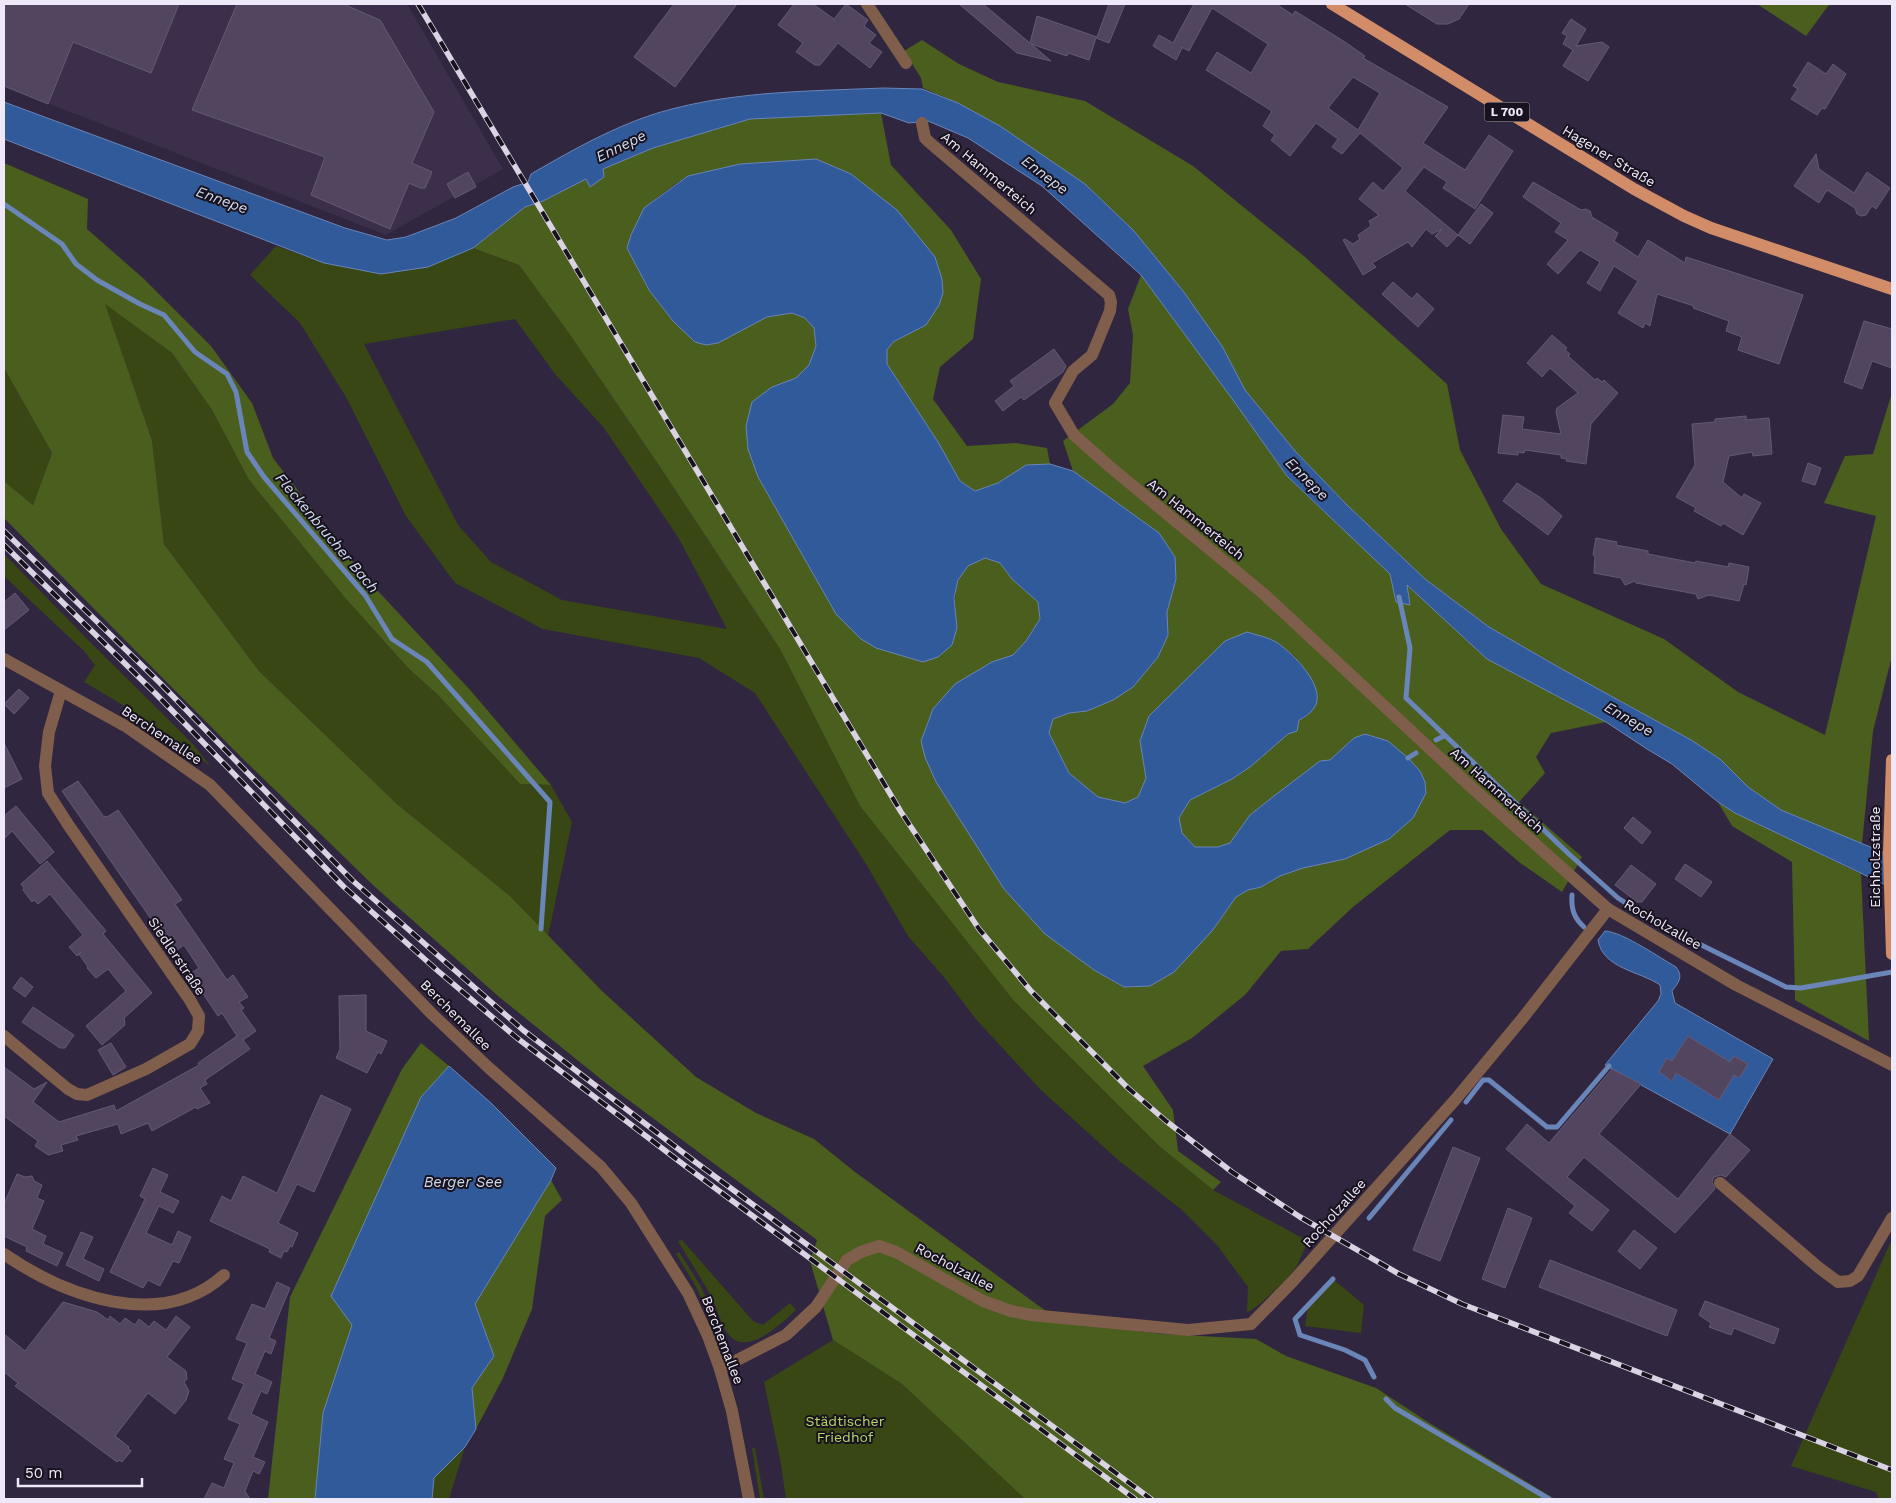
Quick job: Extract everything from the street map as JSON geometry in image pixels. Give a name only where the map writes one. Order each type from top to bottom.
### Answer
[{"type":"main road","name":"Hagener Straße","points":[[1332,4],[1591,164],[1684,216],[1711,228],[1892,289]]},
{"type":"main road","name":"Eichholzstraße","points":[[1892,760],[1889,863],[1892,954]]},
{"type":"street","points":[[867,4],[906,63]]},
{"type":"street","name":"Am Hammerteich","points":[[922,123],[928,142],[1109,294],[1112,302],[1110,311],[1092,355],[1073,371],[1055,404],[1074,435],[1265,595],[1469,785],[1608,909]]},
{"type":"street","name":"Berchemallee","points":[[4,659],[127,727],[210,785],[444,1026],[601,1168],[631,1203],[688,1293],[708,1336],[720,1369],[732,1412],[749,1499]]},
{"type":"street","name":"Siedlerstraße","points":[[4,1036],[68,1089],[77,1094],[87,1095],[146,1068],[190,1044],[198,1031],[199,1016],[190,1000],[68,826],[48,793],[45,766],[49,732],[61,691]]},
{"type":"street","name":"Rocholzallee","points":[[720,1369],[786,1335],[816,1307],[846,1260],[861,1252],[879,1246],[896,1252],[983,1301],[1010,1311],[1032,1315],[1188,1330],[1251,1324],[1307,1265],[1455,1100],[1522,1019],[1608,909],[1736,985],[1892,1065]]},
{"type":"street","points":[[1720,1183],[1838,1282],[1850,1281],[1858,1276],[1892,1218]]},
{"type":"street","points":[[4,1254],[18,1264],[69,1290],[110,1302],[148,1305],[179,1301],[213,1286],[224,1276]]},
{"type":"shaded area","points":[[4,4],[407,4],[503,169],[386,235],[4,86]]},
{"type":"green space","points":[[1757,4],[1834,4],[1828,6],[1806,36]]},
{"type":"green space","points":[[922,40],[959,64],[998,82],[1085,101],[1193,166],[1305,257],[1447,384],[1460,450],[1501,529],[1541,584],[1664,639],[1738,692],[1825,735],[1876,516],[1824,503],[1845,456],[1873,454],[1892,393],[1892,656],[1873,731],[1862,844],[1781,810],[1748,787],[1720,759],[1691,740],[1489,627],[1425,579],[1347,505],[1295,451],[1245,390],[1222,346],[1183,291],[1134,231],[1085,184],[958,103],[923,88],[921,78],[904,51]]},
{"type":"green space","points":[[881,113],[891,165],[951,230],[981,279],[973,339],[940,367],[933,399],[967,446],[1016,443],[1047,448],[1050,464],[1026,465],[998,483],[975,491],[960,481],[938,442],[887,364],[887,350],[893,342],[926,325],[851,174],[816,159],[740,164],[688,176],[644,208],[627,248],[649,290],[673,321],[752,324],[767,317],[792,313],[805,318],[814,328],[816,346],[809,365],[796,378],[772,387],[748,449],[758,477],[836,614],[861,639],[957,628],[955,596],[958,580],[967,567],[985,558],[1000,563],[1012,579],[1038,602],[1040,619],[1026,641],[1013,655],[992,662],[982,853],[1004,889],[1094,970],[1123,987],[1150,986],[1212,931],[1236,897],[1248,890],[1261,887],[1280,876],[1303,868],[1354,738],[1330,760],[1320,761],[1250,815],[1230,844],[1218,847],[1195,847],[1182,833],[1179,818],[1190,800],[1232,779],[1250,767],[1288,734],[1297,731],[1299,720],[1307,716],[1305,670],[1294,656],[1275,641],[1140,741],[1146,778],[1138,797],[1125,803],[1098,797],[1069,773],[1049,733],[1053,719],[1069,713],[1087,711],[1113,700],[1133,687],[1158,657],[1168,635],[1167,612],[1176,579],[1159,533],[1073,471],[1063,441],[1113,404],[1130,383],[1133,335],[1128,309],[1141,275],[1287,476],[1390,574],[1396,602],[1406,584],[1487,659],[1606,722],[1551,733],[1536,757],[1545,773],[1519,802],[1582,857],[1562,892],[1519,862],[1482,830],[1450,830],[1353,907],[1308,949],[1281,951],[1245,995],[1192,1038],[1143,1066],[1173,1110],[1178,1151],[1221,1182],[1213,1190],[1159,1146],[1013,1000],[860,806],[780,649],[568,332],[519,265],[473,248],[525,207],[543,201],[586,179],[590,187],[603,169],[653,148],[750,119]]},
{"type":"green space","points":[[4,163],[88,199],[87,229],[144,279],[211,346],[252,403],[273,458],[363,575],[471,691],[551,785],[520,784],[438,695],[409,669],[346,599],[249,480],[212,410],[172,353],[105,304],[152,440],[164,544],[259,671],[397,804],[510,896],[601,990],[696,1077],[756,1113],[814,1139],[855,1172],[1061,1322],[1163,1334],[1256,1339],[1286,1356],[1376,1388],[1431,1424],[1555,1499],[1025,1499],[902,1384],[833,1340],[810,1261],[817,1240],[607,1084],[498,996],[374,886],[241,757],[4,518],[4,481],[33,505],[52,453],[4,368]]},
{"type":"green space","points":[[276,246],[324,263],[428,267],[473,248],[519,265],[568,332],[658,464],[780,649],[860,806],[1013,1000],[1159,1146],[1213,1190],[1308,1241],[1297,1266],[1287,1279],[1260,1304],[1247,1313],[1248,1287],[1217,1245],[1182,1210],[1118,1160],[1041,1090],[975,1018],[943,976],[908,936],[866,864],[755,693],[699,658],[543,629],[455,583],[406,516],[346,397],[300,323],[250,275]],"holes":[[[515,319],[555,374],[604,428],[678,537],[727,629],[562,600],[491,562],[458,525],[364,344]]]},
{"type":"green space","points":[[104,303],[172,353],[212,410],[249,480],[346,599],[409,669],[438,695],[520,784],[551,785],[572,822],[548,936],[510,896],[397,804],[259,671],[164,544],[152,440]]},
{"type":"green space","points":[[4,368],[52,453],[33,505],[4,481]]},
{"type":"green space","points":[[4,554],[193,744],[211,767],[149,722],[84,682],[95,665],[84,651],[4,576]]},
{"type":"green space","points":[[1718,802],[1735,813],[1861,874],[1869,1041],[1795,1000],[1792,862],[1732,826]]},
{"type":"green space","points":[[421,1043],[449,1066],[421,1097],[352,1325],[323,1413],[315,1499],[268,1499],[290,1297],[402,1069]]},
{"type":"green space","points":[[551,1180],[562,1200],[545,1216],[532,1309],[503,1378],[476,1429],[472,1388],[494,1356],[475,1304]]},
{"type":"green space","points":[[1892,1239],[1892,1499],[1879,1499],[1876,1492],[1791,1466]]},
{"type":"green space","points":[[682,1240],[753,1321],[763,1325],[790,1303],[796,1310],[774,1329],[756,1340],[738,1342],[731,1337],[725,1328],[712,1298],[678,1241]]},
{"type":"green space","points":[[679,1252],[700,1285],[722,1333],[719,1334],[694,1283],[676,1254]]},
{"type":"green space","points":[[1333,1279],[1364,1305],[1361,1333],[1305,1326],[1308,1307]]},
{"type":"green space","name":"Städtischer Friedhof","points":[[833,1340],[902,1384],[1025,1499],[786,1499],[781,1464],[764,1382]]},
{"type":"green space","points":[[465,1447],[449,1499],[432,1499],[434,1478]]},
{"type":"green space","points":[[752,1448],[755,1448],[764,1499],[760,1499]]},
{"type":"water","name":"Ennepe","points":[[883,88],[922,89],[958,103],[1000,126],[1085,184],[1134,231],[1183,291],[1222,346],[1245,390],[1295,451],[1347,505],[1425,579],[1489,627],[1691,740],[1720,759],[1748,787],[1781,810],[1892,856],[1892,888],[1735,813],[1718,802],[1672,764],[1606,722],[1487,659],[1407,585],[1410,605],[1396,602],[1390,574],[1287,476],[1141,275],[1042,186],[968,138],[928,121],[909,123],[881,113],[750,119],[653,148],[603,169],[604,177],[590,187],[586,179],[543,201],[525,207],[473,248],[428,267],[381,274],[324,263],[4,139],[4,102],[345,228],[387,240],[406,237],[456,218],[513,187],[528,182],[531,174],[583,145],[620,127],[657,113],[701,102],[753,95]]},
{"type":"water","points":[[816,159],[851,174],[897,210],[935,257],[942,279],[943,293],[939,305],[926,325],[893,342],[887,350],[887,364],[938,442],[960,481],[975,491],[998,483],[1026,465],[1050,464],[1073,471],[1159,533],[1175,557],[1176,579],[1167,612],[1168,635],[1158,657],[1133,687],[1113,700],[1087,711],[1069,713],[1053,719],[1049,733],[1069,773],[1098,797],[1125,803],[1138,797],[1146,778],[1140,741],[1149,716],[1225,641],[1247,632],[1273,640],[1291,654],[1313,681],[1317,700],[1311,712],[1299,720],[1297,731],[1288,734],[1250,767],[1232,779],[1190,800],[1179,818],[1182,833],[1195,847],[1218,847],[1230,843],[1250,815],[1320,761],[1330,760],[1354,738],[1365,734],[1388,741],[1420,771],[1425,782],[1426,793],[1413,818],[1389,839],[1345,859],[1303,868],[1280,876],[1261,887],[1248,890],[1236,897],[1212,931],[1174,972],[1150,986],[1124,987],[1094,970],[1045,934],[1004,889],[936,782],[925,757],[921,741],[933,709],[955,684],[992,662],[1013,655],[1026,641],[1040,619],[1038,602],[1012,579],[1000,563],[985,558],[968,566],[958,580],[954,598],[957,628],[952,645],[938,657],[923,662],[876,648],[861,639],[836,614],[758,477],[748,449],[746,426],[752,402],[772,387],[796,378],[809,365],[816,346],[814,328],[805,318],[792,313],[767,317],[718,343],[706,345],[695,342],[673,321],[649,290],[627,248],[644,208],[688,176],[740,164]]},
{"type":"water","points":[[1605,931],[1613,932],[1631,940],[1676,967],[1680,977],[1672,991],[1675,1003],[1773,1059],[1730,1134],[1605,1065],[1658,1001],[1661,994],[1660,985],[1623,968],[1607,957],[1601,950],[1598,940]]},
{"type":"water","name":"Berger See","points":[[449,1066],[491,1103],[556,1168],[551,1180],[475,1304],[494,1356],[472,1388],[476,1429],[465,1447],[434,1478],[432,1499],[315,1499],[323,1413],[352,1325],[331,1296],[421,1097]]},
{"type":"building","points":[[4,4],[179,4],[151,73],[73,42],[48,104],[4,86]]},
{"type":"building","points":[[237,4],[343,4],[380,20],[434,112],[412,163],[432,172],[425,188],[409,183],[390,229],[311,195],[325,157],[192,110]]},
{"type":"building","points":[[674,4],[737,4],[675,87],[634,57]]},
{"type":"building","points":[[794,4],[813,4],[834,19],[846,4],[868,20],[864,26],[876,35],[869,43],[882,52],[870,68],[838,43],[820,65],[815,65],[796,52],[803,43],[778,25]]},
{"type":"building","points":[[959,4],[983,4],[1030,43],[1037,16],[1097,37],[1109,4],[1125,4],[1109,43],[1096,38],[1089,60],[1068,53],[1067,56],[1031,44],[1051,61],[1017,53]]},
{"type":"building","points":[[1194,4],[1276,4],[1293,15],[1295,11],[1345,42],[1365,56],[1363,58],[1448,107],[1423,143],[1465,170],[1489,135],[1513,151],[1475,209],[1443,188],[1447,182],[1424,167],[1405,191],[1458,235],[1447,247],[1435,236],[1442,229],[1432,234],[1426,229],[1412,247],[1408,242],[1372,263],[1376,267],[1363,275],[1343,240],[1345,239],[1353,244],[1360,239],[1358,235],[1371,226],[1369,221],[1379,215],[1359,199],[1373,182],[1383,191],[1403,168],[1360,133],[1342,154],[1332,147],[1338,139],[1316,123],[1290,156],[1271,140],[1275,135],[1263,126],[1272,111],[1206,70],[1217,52],[1251,73],[1268,44],[1212,8],[1189,51],[1181,47],[1176,60],[1153,46],[1159,35],[1173,43]],"holes":[[[1353,77],[1380,93],[1358,130],[1328,108]]]},
{"type":"building","points":[[1405,4],[1469,4],[1459,19],[1448,24],[1437,24]]},
{"type":"building","points":[[1571,19],[1586,29],[1576,46],[1602,42],[1609,47],[1588,81],[1563,66],[1573,50],[1563,44],[1567,36],[1562,33]]},
{"type":"building","points":[[1808,62],[1826,74],[1833,64],[1846,74],[1825,109],[1822,108],[1817,115],[1791,99],[1798,89],[1793,86]]},
{"type":"building","points":[[1816,154],[1819,169],[1854,193],[1867,172],[1890,188],[1876,209],[1872,206],[1866,215],[1861,216],[1857,214],[1855,208],[1827,190],[1819,203],[1794,186]]},
{"type":"building","points":[[468,172],[476,187],[455,198],[447,184]]},
{"type":"building","points":[[1533,182],[1581,210],[1586,209],[1590,211],[1592,217],[1618,233],[1614,241],[1638,257],[1648,240],[1685,263],[1686,257],[1803,295],[1779,364],[1738,350],[1742,337],[1726,331],[1729,321],[1693,308],[1694,306],[1657,294],[1650,326],[1645,323],[1643,328],[1618,313],[1638,281],[1614,266],[1600,291],[1587,283],[1600,262],[1580,250],[1558,274],[1547,264],[1568,240],[1555,232],[1561,223],[1523,197]]},
{"type":"building","points":[[1481,204],[1493,213],[1470,244],[1458,235]]},
{"type":"building","points":[[1393,282],[1412,299],[1417,293],[1434,309],[1418,327],[1382,294]]},
{"type":"building","points":[[1864,321],[1892,329],[1892,368],[1872,361],[1862,389],[1844,382]]},
{"type":"building","points":[[1552,335],[1567,348],[1565,350],[1570,354],[1568,356],[1595,380],[1597,378],[1602,382],[1604,380],[1618,393],[1591,424],[1586,464],[1566,461],[1567,459],[1561,458],[1561,455],[1525,450],[1524,453],[1518,452],[1518,455],[1498,453],[1503,415],[1524,417],[1522,429],[1561,434],[1556,412],[1557,408],[1578,393],[1550,368],[1542,377],[1527,363]]},
{"type":"building","points":[[1054,349],[1066,366],[1063,372],[1024,400],[1021,397],[1003,411],[995,401],[1014,386],[1010,381]]},
{"type":"building","points":[[1746,416],[1746,420],[1769,418],[1772,454],[1753,456],[1752,452],[1729,456],[1723,482],[1742,498],[1744,494],[1761,503],[1743,535],[1723,523],[1721,526],[1694,511],[1696,508],[1676,497],[1695,465],[1692,424],[1715,422],[1715,419]]},
{"type":"building","points":[[1808,463],[1821,468],[1815,485],[1802,481]]},
{"type":"building","points":[[1517,483],[1541,498],[1562,516],[1548,535],[1503,501]]},
{"type":"building","points":[[1596,538],[1617,542],[1616,545],[1648,551],[1648,554],[1695,563],[1696,561],[1728,567],[1729,563],[1749,567],[1746,585],[1744,584],[1739,601],[1709,595],[1698,599],[1696,594],[1636,583],[1635,581],[1625,585],[1621,578],[1594,573],[1595,556],[1593,555]]},
{"type":"building","points":[[15,593],[29,610],[4,630],[4,602]]},
{"type":"building","points":[[19,689],[29,698],[14,714],[4,704]]},
{"type":"building","points":[[4,743],[22,779],[4,788]]},
{"type":"building","points":[[78,781],[104,817],[118,810],[182,900],[175,904],[227,980],[233,975],[248,997],[239,1002],[244,1008],[241,1010],[256,1031],[243,1040],[250,1049],[205,1080],[207,1084],[200,1088],[210,1103],[197,1109],[196,1107],[152,1131],[148,1123],[121,1134],[118,1124],[76,1136],[78,1140],[61,1145],[63,1151],[48,1155],[35,1146],[38,1141],[4,1116],[4,1067],[34,1089],[47,1082],[33,1102],[59,1122],[114,1105],[116,1111],[199,1065],[198,1063],[237,1036],[222,1013],[218,1016],[190,974],[199,968],[184,945],[174,952],[62,791]]},
{"type":"building","points":[[16,806],[54,852],[40,864],[12,831],[4,839],[4,816]]},
{"type":"building","points":[[1633,817],[1651,832],[1642,844],[1624,828]]},
{"type":"building","points":[[47,861],[106,931],[103,934],[152,993],[124,1018],[125,1025],[102,1045],[86,1026],[126,991],[108,969],[96,978],[87,968],[79,954],[77,956],[69,947],[83,935],[50,894],[38,904],[34,900],[32,902],[21,884]]},
{"type":"building","points":[[1685,864],[1712,882],[1701,897],[1675,879]]},
{"type":"building","points":[[1631,865],[1656,884],[1642,902],[1637,902],[1615,885]]},
{"type":"building","points":[[21,977],[33,987],[25,997],[13,988]]},
{"type":"building","points":[[366,995],[366,1031],[387,1041],[381,1054],[378,1052],[367,1073],[336,1058],[340,1049],[339,996]]},
{"type":"building","points":[[33,1007],[74,1035],[65,1048],[60,1048],[22,1022]]},
{"type":"building","points":[[1688,1036],[1730,1062],[1734,1056],[1748,1064],[1739,1078],[1734,1075],[1719,1100],[1676,1073],[1672,1081],[1659,1072],[1667,1058],[1672,1061]]},
{"type":"building","points":[[111,1043],[126,1067],[113,1075],[98,1050]]},
{"type":"building","points":[[1612,1069],[1641,1084],[1599,1134],[1678,1199],[1730,1134],[1750,1150],[1726,1177],[1721,1175],[1714,1177],[1712,1182],[1715,1189],[1675,1233],[1584,1157],[1567,1177],[1609,1210],[1592,1231],[1569,1213],[1575,1206],[1506,1149],[1527,1124],[1549,1143]]},
{"type":"building","points":[[321,1095],[351,1109],[314,1192],[297,1184],[278,1223],[298,1233],[292,1247],[290,1246],[287,1252],[284,1251],[281,1258],[269,1252],[270,1249],[210,1221],[222,1196],[231,1201],[243,1176],[277,1193]]},
{"type":"building","points":[[1453,1147],[1480,1158],[1440,1261],[1413,1250]]},
{"type":"building","points":[[153,1168],[168,1175],[160,1192],[179,1201],[173,1213],[159,1206],[146,1233],[172,1245],[178,1231],[191,1237],[179,1263],[173,1261],[160,1286],[148,1280],[143,1288],[110,1272],[145,1199],[140,1196]]},
{"type":"building","points":[[17,1174],[25,1177],[32,1176],[34,1181],[42,1185],[37,1198],[44,1201],[32,1229],[46,1236],[43,1244],[63,1253],[57,1266],[26,1251],[27,1247],[4,1236],[4,1204]]},
{"type":"building","points":[[1508,1208],[1532,1218],[1505,1288],[1482,1279]]},
{"type":"building","points":[[1634,1230],[1657,1248],[1640,1269],[1618,1251]]},
{"type":"building","points":[[81,1232],[93,1237],[83,1259],[104,1269],[99,1281],[66,1265]]},
{"type":"building","points":[[1550,1260],[1677,1310],[1667,1336],[1539,1287]]},
{"type":"building","points":[[277,1282],[290,1288],[269,1338],[276,1341],[271,1354],[265,1351],[255,1374],[272,1382],[267,1394],[261,1391],[251,1414],[268,1422],[253,1457],[265,1462],[259,1474],[253,1471],[245,1491],[250,1499],[204,1499],[212,1483],[224,1488],[234,1463],[224,1459],[240,1424],[228,1419],[244,1384],[232,1379],[247,1343],[236,1339],[252,1304],[265,1309]]},
{"type":"building","points":[[1705,1301],[1779,1329],[1774,1344],[1734,1328],[1731,1335],[1709,1327],[1711,1323],[1699,1315]]},
{"type":"building","points":[[63,1302],[97,1312],[108,1320],[110,1316],[120,1324],[125,1318],[135,1325],[139,1319],[149,1327],[154,1321],[166,1330],[176,1316],[190,1327],[167,1357],[186,1371],[187,1379],[184,1382],[189,1391],[186,1400],[175,1414],[148,1393],[115,1436],[129,1447],[131,1451],[122,1462],[119,1460],[117,1462],[15,1386],[18,1383],[4,1372],[4,1334],[25,1351]]},
{"type":"waterway","name":"Fleckenbrucher Bach","points":[[4,204],[62,244],[76,264],[97,280],[164,315],[195,352],[227,374],[236,392],[247,452],[264,477],[365,595],[392,639],[427,662],[550,802],[541,929]]},
{"type":"waterway","points":[[1399,597],[1410,648],[1406,698],[1570,855],[1618,898],[1655,922],[1786,987],[1801,988],[1892,972]]},
{"type":"waterway","points":[[1436,740],[1444,736]]},
{"type":"waterway","points":[[1408,758],[1416,753]]},
{"type":"waterway","points":[[1572,895],[1574,913],[1584,927]]},
{"type":"waterway","points":[[1466,1102],[1483,1080],[1489,1080],[1547,1127],[1557,1127],[1609,1066]]},
{"type":"waterway","points":[[1369,1218],[1451,1120]]},
{"type":"waterway","points":[[1333,1279],[1295,1319],[1300,1335],[1345,1350],[1365,1360],[1374,1377]]},
{"type":"waterway","points":[[1386,1399],[1395,1408],[1549,1499]]},
{"type":"railway","points":[[418,4],[901,812],[979,929],[1031,991],[1128,1088],[1166,1121],[1232,1172],[1300,1217],[1399,1274],[1462,1304],[1892,1470]]},
{"type":"railway","points":[[4,531],[160,683],[352,880],[523,1030],[694,1161],[1151,1499]]},
{"type":"railway","points":[[4,545],[155,693],[344,887],[517,1038],[688,1168],[1135,1499]]}]
